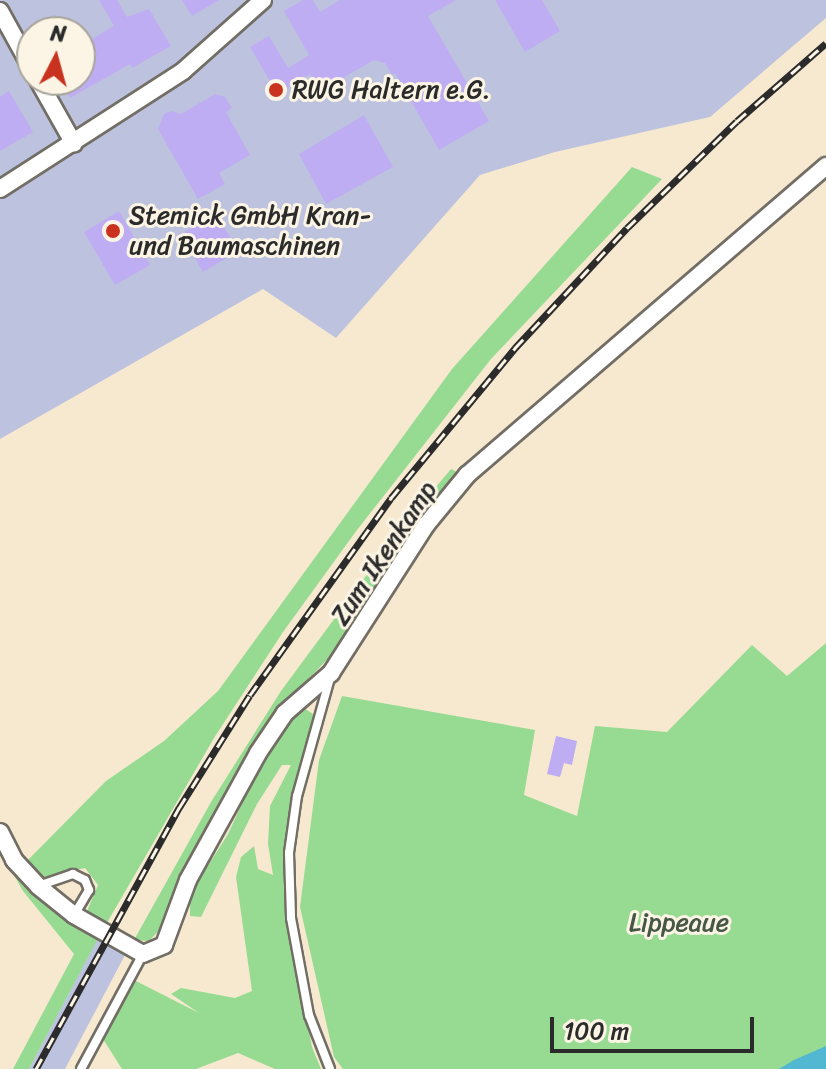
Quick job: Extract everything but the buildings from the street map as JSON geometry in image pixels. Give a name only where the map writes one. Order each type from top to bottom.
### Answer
[{"type":"street","points":[[0,189],[183,71],[263,0]]},
{"type":"street","points":[[0,11],[16,40]]},
{"type":"street","points":[[47,96],[74,144]]},
{"type":"street","name":"Zum Ikenkamp","points":[[137,951],[164,945],[188,880],[258,753],[285,713],[331,673],[426,525],[467,475],[826,166]]},
{"type":"street","points":[[0,832],[14,860],[38,886],[74,915],[137,951]]},
{"type":"lane","points":[[330,1069],[306,1001],[291,918],[289,853],[297,796],[331,673]]},
{"type":"lane","points":[[38,886],[73,874],[85,880],[89,890],[74,915]]},
{"type":"lane","points":[[81,1069],[137,951]]},
{"type":"shaded area","points":[[0,0],[826,0],[826,18],[710,117],[555,152],[480,175],[336,338],[263,289],[0,439]]},
{"type":"shaded area","points":[[98,938],[126,953],[65,1069],[29,1069]]},
{"type":"green space","points":[[632,167],[662,179],[491,359],[357,530],[283,632],[214,738],[104,928],[87,911],[98,885],[85,868],[40,878],[27,861],[106,781],[164,741],[218,691],[452,369]]},
{"type":"green space","points":[[451,469],[459,473],[396,551],[343,643],[268,721],[163,926],[149,941],[134,940],[211,802],[281,691],[399,531]]},
{"type":"green space","name":"Lippeaue","points":[[826,643],[826,1069],[343,1069],[334,1057],[300,907],[319,760],[342,696],[535,730],[524,795],[577,816],[595,726],[667,732],[752,645],[787,676]]},
{"type":"green space","points":[[304,708],[313,714],[313,723],[288,826],[284,904],[312,1047],[321,1069],[275,1069],[238,1053],[196,1069],[122,1069],[103,1039],[132,979],[199,1013],[171,994],[181,988],[235,998],[252,991],[236,877],[241,857],[254,846],[258,869],[273,875],[268,844],[270,806],[291,765],[282,765],[257,804],[201,917],[190,916],[190,894],[228,834],[266,752],[295,711]]},
{"type":"green space","points":[[17,871],[101,933],[29,1069],[13,1069],[74,954],[23,891],[12,872]]},
{"type":"water","points":[[826,1046],[826,1069],[779,1069],[794,1060]]},
{"type":"railway","points":[[36,1069],[179,808],[250,695],[391,498],[515,348],[627,228],[737,121],[826,43]]},
{"type":"place","name":"RWG Haltern e.G.","points":[[276,90]]},
{"type":"place","name":"Stemick GmbH Kran- und Baumaschinen","points":[[113,231]]}]
